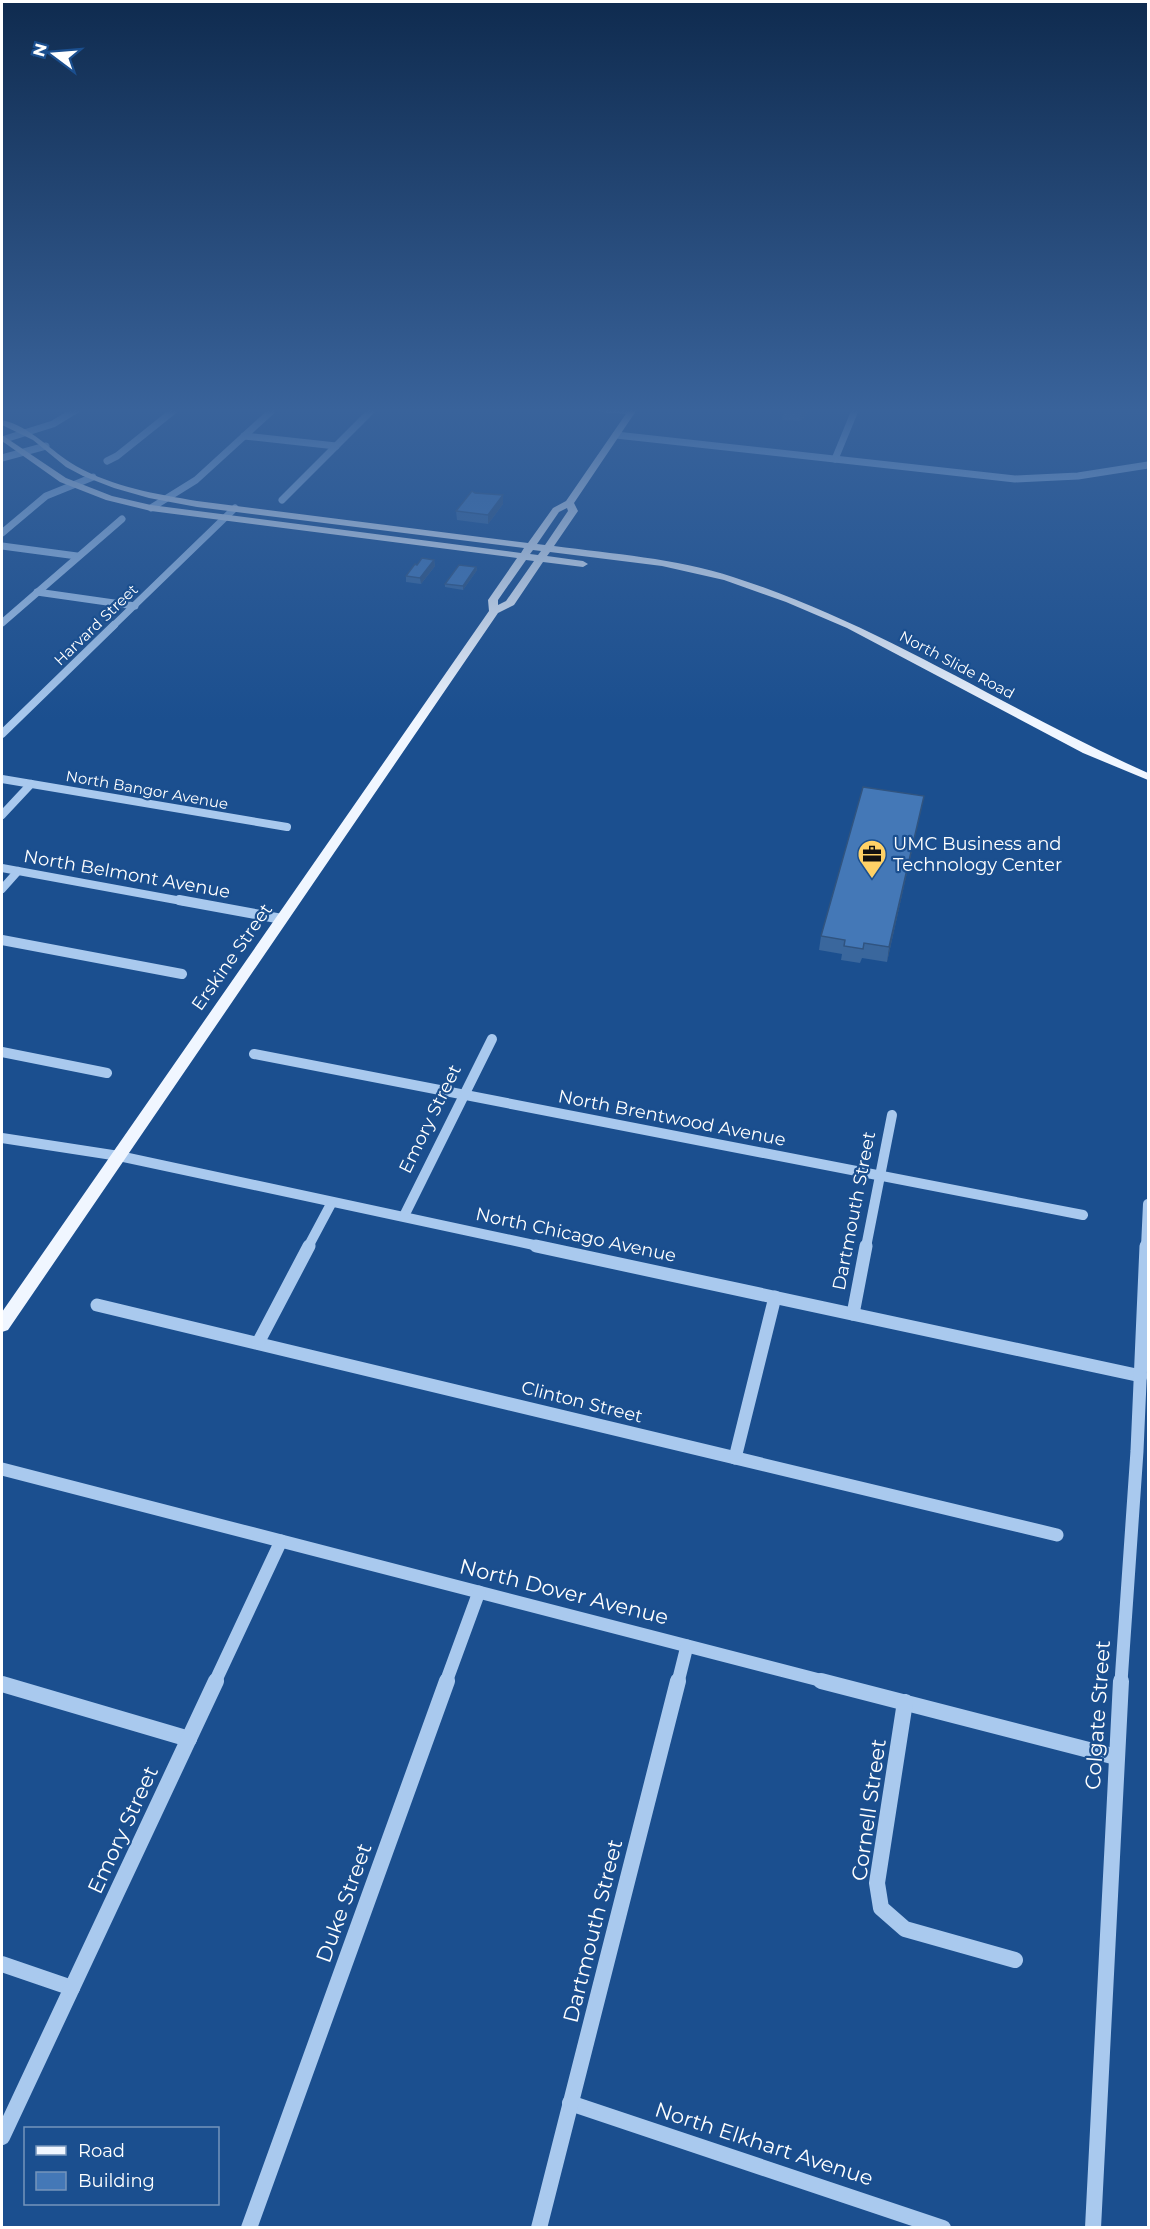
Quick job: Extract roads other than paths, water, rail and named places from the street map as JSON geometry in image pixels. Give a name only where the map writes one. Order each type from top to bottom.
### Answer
[{"type":"main road","name":"North Slide Road","points":[[177,512],[669,575],[728,586],[749,586]]},
{"type":"main road","name":"North Slide Road","points":[[265,512],[686,567],[737,579],[749,586],[826,614],[1066,739],[1149,777]]},
{"type":"main road","name":"Erskine Street","points":[[494,611],[493,600],[555,512]]},
{"type":"main road","name":"Erskine Street","points":[[2,1325],[494,611],[510,603],[572,512]]},
{"type":"main road","points":[[354,536],[363,525]]},
{"type":"street","points":[[2,533],[27,512]]},
{"type":"street","name":"Harvard Street","points":[[2,734],[231,512]]},
{"type":"street","points":[[2,623],[122,519]]},
{"type":"street","points":[[2,546],[77,556]]},
{"type":"street","points":[[37,592],[135,606]]},
{"type":"street","name":"North Bangor Avenue","points":[[2,779],[287,827]]},
{"type":"street","points":[[2,815],[32,784]]},
{"type":"street","name":"North Belmont Avenue","points":[[2,868],[282,919]]},
{"type":"street","points":[[2,889],[18,871]]},
{"type":"street","points":[[2,940],[182,974]]},
{"type":"street","name":"Emory Street","points":[[404,1216],[492,1039]]},
{"type":"street","points":[[2,1052],[107,1073]]},
{"type":"street","name":"North Brentwood Avenue","points":[[254,1054],[1083,1215]]},
{"type":"street","name":"Dartmouth Street","points":[[853,1314],[892,1115]]},
{"type":"street","name":"North Chicago Avenue","points":[[2,1138],[119,1156],[1140,1376]]},
{"type":"street","points":[[258,1343],[332,1202]]},
{"type":"street","name":"Colgate Street","points":[[1093,2228],[1116,1756],[1143,1452],[1140,1376],[1149,1204]]},
{"type":"street","points":[[735,1458],[775,1297]]},
{"type":"street","name":"Clinton Street","points":[[97,1305],[1057,1535]]},
{"type":"street","name":"North Dover Avenue","points":[[2,1468],[1116,1756]]},
{"type":"street","name":"Emory Street","points":[[2,2137],[281,1541]]},
{"type":"street","name":"Duke Street","points":[[249,2228],[479,1592]]},
{"type":"street","name":"Dartmouth Street","points":[[538,2228],[687,1646]]},
{"type":"street","points":[[2,1684],[189,1739]]},
{"type":"street","name":"Cornell Street","points":[[905,1702],[877,1883],[881,1908],[905,1929],[1015,1960]]},
{"type":"street","points":[[2,1964],[72,1988]]},
{"type":"street","name":"North Elkhart Avenue","points":[[570,2103],[944,2228]]},
{"type":"place","name":"UMC Business and Technology Center","points":[[872,880]]}]
